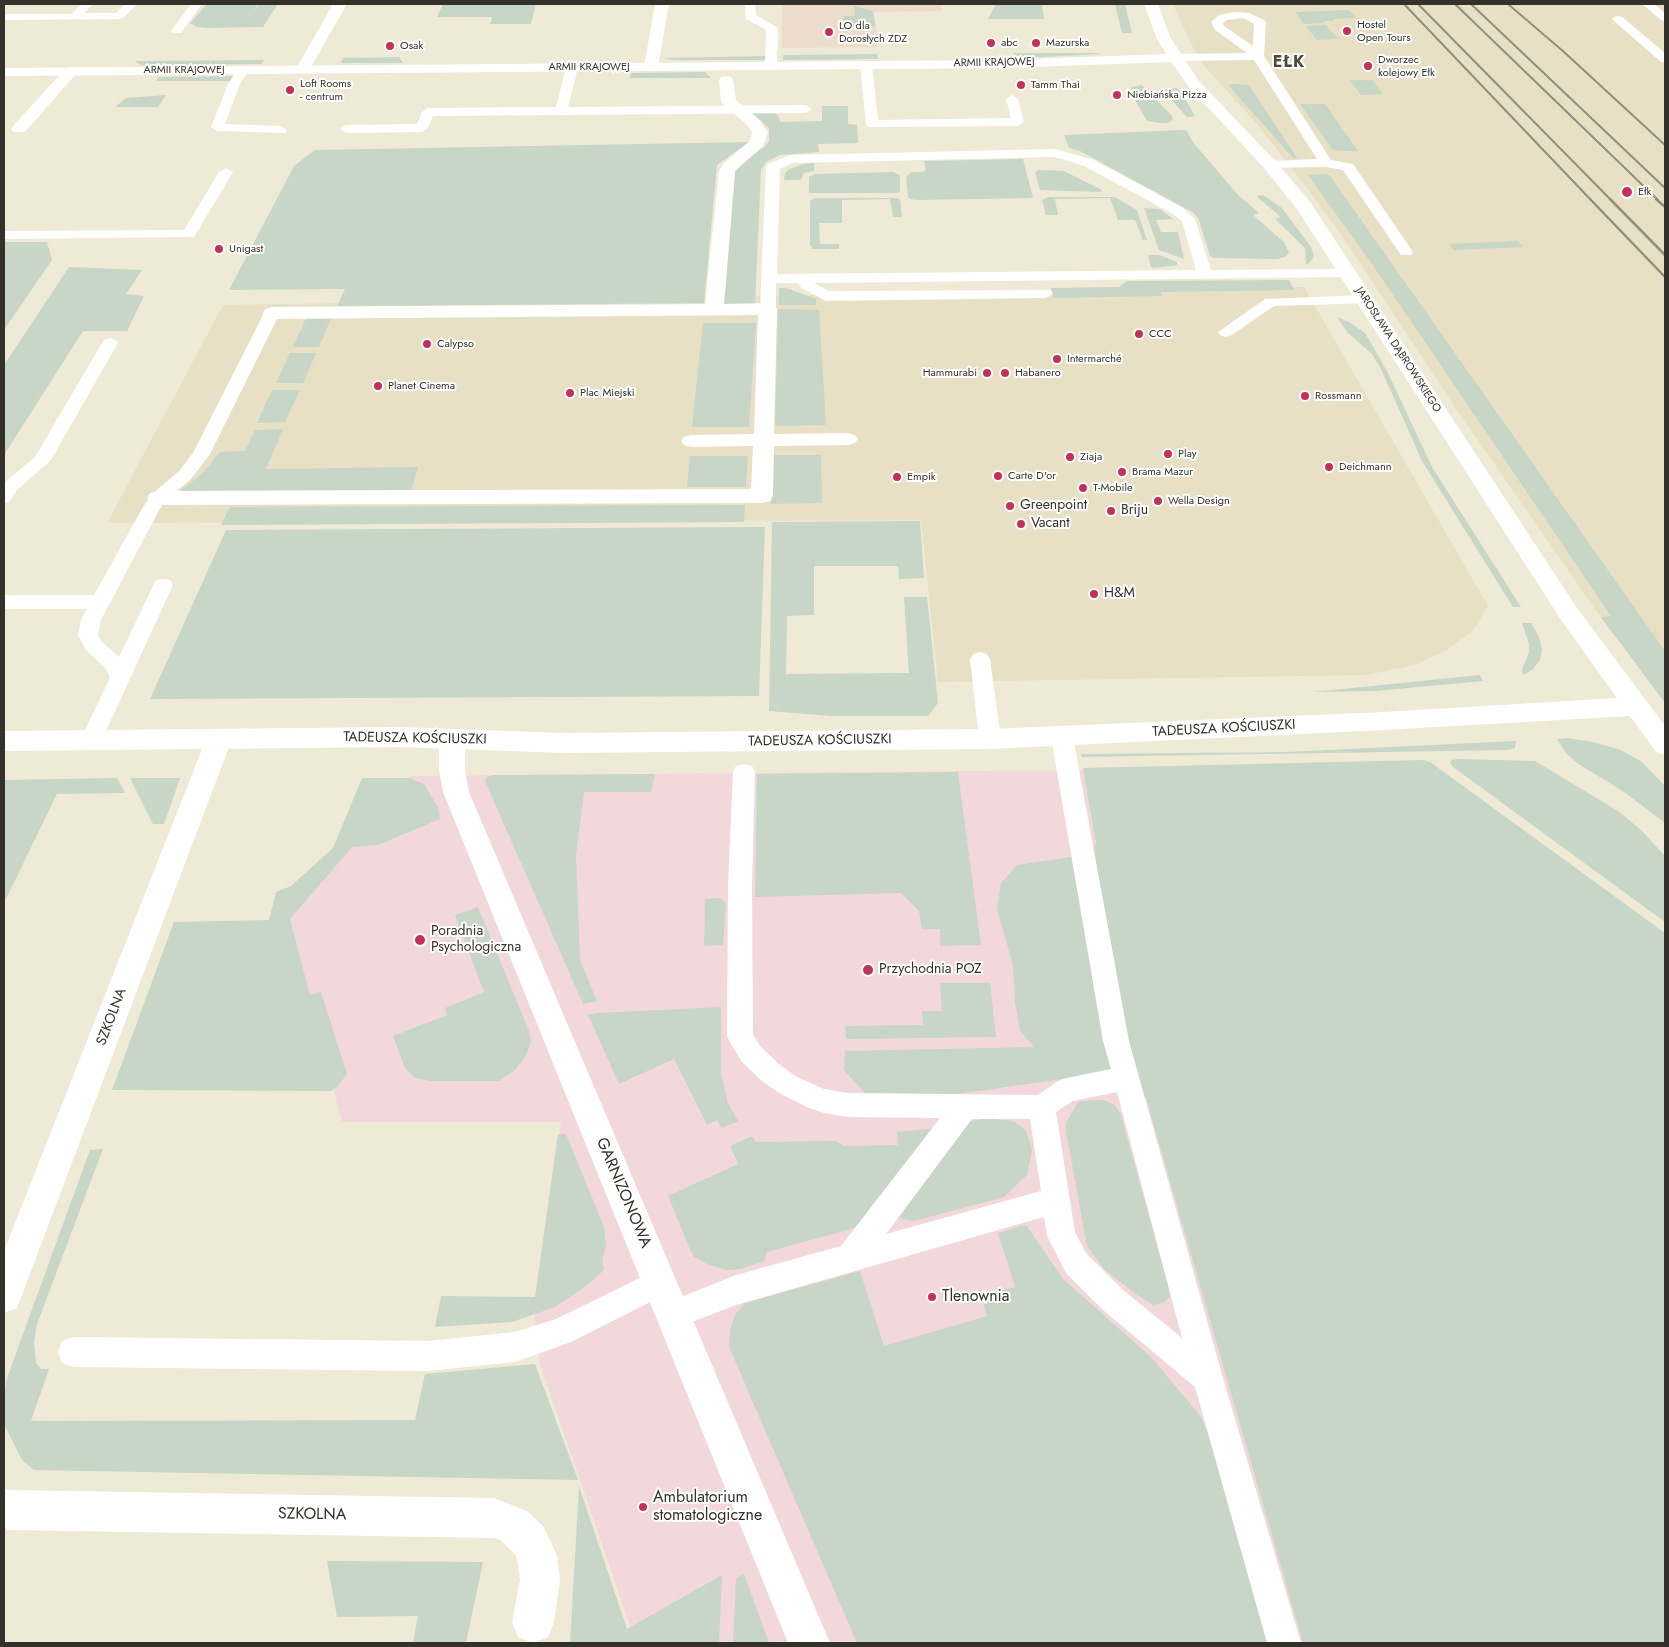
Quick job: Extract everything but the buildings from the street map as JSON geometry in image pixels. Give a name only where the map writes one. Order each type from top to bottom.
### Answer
[{"type":"street","points":[[303,69],[340,4]]},
{"type":"street","points":[[651,67],[662,4]]},
{"type":"street","name":"JAROSŁAWA DĄBROWSKIEGO","points":[[1151,4],[1163,38],[1175,58],[1194,84],[1270,164],[1304,206],[1569,614],[1635,706],[1665,744]]},
{"type":"street","name":"ARMII KRAJOWEJ","points":[[4,72],[1012,64],[1175,58]]},
{"type":"street","points":[[19,130],[71,71]]},
{"type":"street","points":[[714,309],[727,171],[730,166],[757,143],[760,132],[754,122],[737,109],[727,97],[726,80]]},
{"type":"street","points":[[158,498],[762,496],[768,309],[272,313]]},
{"type":"street","points":[[690,441],[848,439]]},
{"type":"street","name":"TADEUSZA KOŚCIUSZKI","points":[[4,741],[399,737],[573,743],[990,739],[1062,737],[1635,706]]},
{"type":"street","name":"SZKOLNA","points":[[4,1296],[219,739]]},
{"type":"street","name":"GARNIZONOWA","points":[[452,740],[452,770],[456,792],[809,1643]]},
{"type":"street","name":"SZKOLNA","points":[[4,1508],[9,1510],[494,1518],[513,1525],[529,1540],[536,1556],[540,1580],[533,1622]]},
{"type":"lane","points":[[75,16],[87,4]]},
{"type":"lane","points":[[4,17],[119,16],[131,4]]},
{"type":"lane","points":[[177,31],[196,4]]},
{"type":"lane","points":[[750,4],[750,17],[772,28],[771,66]]},
{"type":"lane","points":[[1647,4],[1665,18]]},
{"type":"lane","points":[[1618,20],[1665,59]]},
{"type":"lane","points":[[1175,58],[1258,56],[1326,162]]},
{"type":"lane","points":[[866,65],[872,124],[1018,122],[1012,99]]},
{"type":"lane","points":[[561,111],[572,67]]},
{"type":"lane","points":[[243,70],[234,84],[217,127],[281,130]]},
{"type":"lane","points":[[346,129],[422,128],[428,112],[806,109]]},
{"type":"lane","points":[[768,309],[770,193],[773,167],[790,159],[1055,153],[1066,155],[1089,163],[1178,211],[1188,219],[1205,274]]},
{"type":"lane","points":[[1270,164],[1326,162],[1348,167],[1406,252]]},
{"type":"lane","points":[[4,235],[189,234],[226,172]]},
{"type":"lane","points":[[768,279],[1348,273]]},
{"type":"lane","points":[[806,278],[806,285],[826,296],[1046,293]]},
{"type":"lane","points":[[1226,332],[1270,302],[1366,300]]},
{"type":"lane","points":[[120,678],[115,666],[93,645],[88,635],[91,620],[149,511],[158,498],[185,475],[201,454],[272,313]]},
{"type":"lane","points":[[4,496],[10,487],[42,460],[110,343]]},
{"type":"lane","points":[[91,740],[163,585]]},
{"type":"lane","points":[[4,602],[101,602]]},
{"type":"lane","points":[[980,659],[990,739]]},
{"type":"lane","points":[[1062,737],[1116,1041],[1208,1378],[1284,1643]]},
{"type":"lane","points":[[744,772],[740,885],[740,1036],[745,1045],[770,1073],[808,1096],[848,1105],[1042,1107],[1067,1090],[1126,1078]]},
{"type":"lane","points":[[851,1257],[965,1106]]},
{"type":"lane","points":[[1042,1107],[1061,1236],[1076,1263],[1114,1300],[1208,1378]]},
{"type":"lane","points":[[73,1352],[428,1356],[516,1347],[667,1298],[736,1290],[1056,1200]]},
{"type":"shaded area","name":"LO dla Dorosłych ZDZ","points":[[782,4],[940,4],[942,11],[874,12],[879,47],[782,48]]},
{"type":"shaded area","points":[[1173,4],[1665,5],[1665,680],[1613,635],[1459,413],[1344,239],[1256,123],[1206,68],[1190,42]]},
{"type":"shaded area","name":"Brama Mazur","points":[[1304,287],[1488,606],[1473,631],[1447,650],[1415,665],[1366,675],[938,682],[921,520],[107,523],[223,305]]},
{"type":"shaded area","points":[[1084,770],[1665,1643],[636,1643],[540,1364],[534,1311],[561,1122],[342,1122],[288,918],[410,776]]},
{"type":"green space","points":[[207,4],[258,4],[253,13],[259,4],[278,4],[263,27],[208,28],[197,27],[190,23]]},
{"type":"green space","points":[[443,4],[536,4],[531,24],[490,24],[492,17],[437,17]]},
{"type":"green space","points":[[996,4],[1042,4],[1044,19],[988,19]]},
{"type":"green space","points":[[1115,4],[1125,4],[1132,33],[1122,33]]},
{"type":"green space","points":[[854,6],[873,11],[875,27],[844,27],[843,16],[855,16]]},
{"type":"green space","points":[[1349,10],[1356,18],[1333,19],[1334,21],[1324,21],[1324,23],[1304,24],[1295,12]]},
{"type":"green space","points":[[1326,25],[1338,39],[1317,40],[1306,26]]},
{"type":"green space","points":[[1013,53],[1096,53],[1101,54],[1020,58]]},
{"type":"green space","points":[[877,54],[878,59],[783,60],[783,55]]},
{"type":"green space","points":[[767,56],[767,60],[672,60],[664,58]]},
{"type":"green space","points":[[399,57],[403,63],[341,63],[343,58]]},
{"type":"green space","points":[[264,60],[261,64],[141,65],[135,61]]},
{"type":"green space","points":[[705,72],[711,78],[630,78],[631,73]]},
{"type":"green space","points":[[233,76],[230,81],[156,81],[159,77]]},
{"type":"green space","points":[[1350,80],[1372,80],[1383,94],[1361,95]]},
{"type":"green space","points":[[1142,85],[1172,116],[1173,120],[1168,123],[1147,121],[1130,91],[1132,87]]},
{"type":"green space","points":[[1228,85],[1249,85],[1297,158],[1294,159]]},
{"type":"green space","points":[[1177,88],[1195,116],[1187,117],[1162,90]]},
{"type":"green space","points":[[166,95],[158,107],[115,107],[126,98]]},
{"type":"green space","points":[[1300,104],[1325,104],[1358,151],[1332,149]]},
{"type":"green space","points":[[822,106],[848,106],[848,124],[857,125],[858,143],[818,144],[819,152],[780,155],[766,162],[761,170],[755,306],[724,306],[735,172],[739,165],[764,147],[769,141],[769,128],[750,111],[772,112],[778,115],[780,122],[822,121]]},
{"type":"green space","points":[[1187,131],[1192,141],[1238,195],[1259,213],[1253,215],[1284,242],[1289,253],[1285,257],[1277,259],[1214,258],[1210,256],[1199,220],[1194,213],[1080,151],[1069,148],[1064,135]]},
{"type":"green space","points":[[749,142],[717,165],[704,303],[337,306],[345,289],[229,290],[294,166],[315,150]]},
{"type":"green space","points":[[1023,159],[1033,198],[916,200],[908,197],[906,177],[912,172],[923,172],[926,170],[924,161]]},
{"type":"green space","points":[[814,163],[814,171],[804,173],[801,180],[784,180],[785,173],[789,169]]},
{"type":"green space","points":[[1039,170],[1064,171],[1102,190],[1100,192],[1040,190],[1035,172]]},
{"type":"green space","points":[[893,172],[900,175],[900,191],[898,193],[809,193],[809,177],[815,174]]},
{"type":"green space","points":[[1325,174],[1330,176],[1665,651],[1665,703],[1601,617],[1611,616],[1370,261],[1308,175]]},
{"type":"green space","points":[[1263,195],[1282,208],[1311,247],[1314,256],[1306,265],[1305,248],[1275,219],[1281,217],[1256,196]]},
{"type":"green space","points":[[1048,197],[1115,197],[1137,210],[1147,240],[1143,240],[1135,220],[1118,220],[1110,198],[1055,199],[1058,215],[1046,215],[1042,200]]},
{"type":"green space","points":[[815,198],[897,198],[900,199],[902,217],[893,217],[890,199],[842,200],[842,223],[819,223],[820,244],[839,244],[839,249],[813,249],[810,245],[810,201]]},
{"type":"green space","points":[[1144,208],[1160,209],[1173,219],[1156,220],[1161,232],[1178,232],[1184,259],[1159,250]]},
{"type":"green space","points":[[1518,241],[1523,247],[1454,250],[1449,244]]},
{"type":"green space","points":[[4,242],[47,242],[52,260],[4,330]]},
{"type":"green space","points":[[1159,255],[1177,262],[1177,265],[1151,267],[1148,256]]},
{"type":"green space","points":[[69,267],[142,270],[126,294],[144,296],[127,331],[83,331],[4,455],[4,365]]},
{"type":"green space","points":[[1289,280],[1294,290],[1161,292],[1162,296],[1054,298],[1051,288],[1119,287],[1127,281]]},
{"type":"green space","points":[[779,288],[786,288],[816,299],[816,305],[779,305]]},
{"type":"green space","points":[[778,309],[819,310],[826,425],[775,426]]},
{"type":"green space","points":[[1337,317],[1349,322],[1365,333],[1388,373],[1432,467],[1521,607],[1513,607],[1422,461],[1381,369],[1372,354],[1348,333]]},
{"type":"green space","points":[[306,318],[331,318],[319,347],[293,347]]},
{"type":"green space","points":[[703,323],[756,323],[749,427],[692,427]]},
{"type":"green space","points":[[290,353],[316,353],[303,383],[276,383]]},
{"type":"green space","points":[[272,390],[300,390],[285,422],[257,423]]},
{"type":"green space","points":[[283,429],[266,469],[418,467],[411,490],[180,491],[203,473],[220,452],[245,451],[255,430]]},
{"type":"green space","points":[[773,455],[821,455],[822,503],[771,504]]},
{"type":"green space","points":[[690,456],[748,456],[746,487],[687,487]]},
{"type":"green space","points":[[745,505],[744,522],[221,525],[230,507]]},
{"type":"green space","points":[[920,521],[924,578],[899,579],[898,566],[814,566],[814,615],[787,616],[786,674],[909,673],[904,597],[927,597],[938,703],[928,716],[831,716],[769,711],[772,522]]},
{"type":"green space","points":[[765,527],[759,696],[150,699],[226,530]]},
{"type":"green space","points":[[1522,623],[1531,623],[1539,637],[1542,650],[1540,660],[1532,670],[1523,675],[1522,670],[1529,652],[1529,644]]},
{"type":"green space","points":[[1480,675],[1483,681],[1376,691],[1313,692]]},
{"type":"green space","points":[[1567,738],[1593,742],[1621,750],[1642,762],[1665,786],[1665,823],[1624,792],[1577,763],[1566,753],[1557,739]]},
{"type":"green space","points":[[1516,741],[1515,748],[1509,750],[1082,757],[1081,754],[1287,752]]},
{"type":"green space","points":[[1423,760],[1430,762],[1665,933],[1665,1643],[1303,1643],[1146,1098],[1126,1084],[1084,1074],[1083,1076],[957,1094],[865,1093],[844,1070],[845,1051],[1034,1047],[1020,1030],[1015,1002],[1013,965],[997,909],[1001,883],[1017,865],[1091,854],[1096,843],[1083,768]]},
{"type":"green space","points":[[1451,760],[1535,761],[1618,811],[1641,830],[1665,856],[1665,922],[1453,767],[1450,762]]},
{"type":"green space","points":[[958,772],[981,945],[940,946],[940,929],[922,929],[919,911],[901,893],[755,897],[757,774]]},
{"type":"green space","points":[[655,774],[651,792],[584,792],[576,856],[580,960],[597,1001],[583,1004],[485,781],[487,777],[493,775]]},
{"type":"green space","points":[[117,778],[125,793],[57,794],[4,903],[4,780]]},
{"type":"green space","points":[[130,778],[180,778],[164,824],[153,824]]},
{"type":"green space","points":[[362,778],[409,778],[424,784],[438,807],[440,819],[378,845],[352,847],[290,919],[310,995],[321,992],[347,1074],[337,1087],[331,1091],[112,1090],[174,922],[269,920],[276,892],[291,886],[333,848]]},
{"type":"green space","points":[[719,898],[726,905],[723,945],[704,946],[705,899]]},
{"type":"green space","points":[[478,907],[529,1031],[531,1043],[525,1057],[515,1070],[499,1081],[431,1081],[415,1078],[405,1068],[393,1036],[447,1015],[445,1008],[484,992],[455,915]]},
{"type":"green space","points":[[940,983],[990,983],[996,1037],[846,1039],[845,1026],[923,1025],[922,1011],[942,1011]]},
{"type":"green space","points":[[721,1007],[721,1073],[728,1103],[738,1121],[722,1128],[717,1120],[707,1125],[674,1059],[619,1084],[588,1015],[598,1013]]},
{"type":"green space","points":[[1104,1100],[1115,1105],[1121,1115],[1168,1285],[1170,1297],[1163,1303],[1153,1305],[1137,1295],[1105,1270],[1087,1246],[1066,1123],[1078,1102]]},
{"type":"green space","points":[[985,1118],[1013,1121],[1026,1130],[1032,1151],[1027,1175],[1004,1197],[914,1221],[894,1217],[963,1123]]},
{"type":"green space","points":[[936,1128],[862,1226],[767,1252],[764,1261],[741,1269],[726,1270],[707,1264],[693,1256],[668,1196],[738,1164],[730,1146],[752,1136],[756,1142],[836,1141],[844,1146],[898,1145],[897,1132]]},
{"type":"green space","points":[[558,1134],[566,1134],[604,1227],[606,1246],[602,1261],[604,1270],[586,1286],[555,1307],[512,1322],[435,1327],[441,1296],[535,1297]]},
{"type":"green space","points":[[103,1149],[37,1324],[34,1342],[36,1363],[41,1369],[49,1369],[31,1421],[415,1420],[425,1374],[535,1364],[578,1480],[34,1470],[22,1460],[4,1424],[4,1397],[7,1378],[90,1150]]},
{"type":"green space","points":[[1026,1225],[1063,1279],[1151,1357],[1201,1417],[1212,1443],[1268,1643],[857,1643],[729,1347],[730,1330],[735,1315],[745,1303],[860,1271],[884,1346],[987,1316],[981,1296],[1015,1287],[998,1233]]},
{"type":"green space","points":[[579,1486],[627,1629],[722,1575],[719,1643],[570,1643]]},
{"type":"green space","points":[[327,1561],[483,1562],[466,1643],[413,1643],[418,1616],[337,1617]]},
{"type":"green space","points":[[744,1574],[769,1643],[733,1643],[736,1578]]},
{"type":"railway","points":[[1404,4],[1591,200]]},
{"type":"railway","points":[[1418,4],[1611,200]]},
{"type":"railway","points":[[1455,4],[1658,200]]},
{"type":"railway","points":[[1471,4],[1665,188]]},
{"type":"railway","points":[[1508,4],[1564,52],[1665,145]]},
{"type":"railway","points":[[1590,199],[1665,277]]},
{"type":"railway","points":[[1610,199],[1665,255]]},
{"type":"railway","points":[[1656,199],[1665,207]]},
{"type":"place","name":"Hostel Open Tours","points":[[1347,31]]},
{"type":"place","name":"LO dla Dorosłych ZDZ","points":[[829,32]]},
{"type":"place","name":"abc","points":[[991,43]]},
{"type":"place","name":"Mazurska","points":[[1036,43]]},
{"type":"place","name":"Osak","points":[[390,46]]},
{"type":"place","name":"Dworzec kolejowy Ełk","points":[[1368,66]]},
{"type":"place","name":"Tamm Thai","points":[[1021,85]]},
{"type":"place","name":"Loft Rooms - centrum","points":[[290,90]]},
{"type":"place","name":"Niebiańska Pizza","points":[[1117,95]]},
{"type":"place","name":"Ełk","points":[[1627,192]]},
{"type":"place","name":"Unigast","points":[[219,249]]},
{"type":"place","name":"CCC","points":[[1139,334]]},
{"type":"place","name":"Calypso","points":[[427,344]]},
{"type":"place","name":"Intermarché","points":[[1057,359]]},
{"type":"place","name":"Hammurabi","points":[[987,373]]},
{"type":"place","name":"Habanero","points":[[1005,373]]},
{"type":"place","name":"Planet Cinema","points":[[378,386]]},
{"type":"place","name":"Plac Miejski","points":[[570,393]]},
{"type":"place","name":"Rossmann","points":[[1305,396]]},
{"type":"place","name":"Play","points":[[1168,454]]},
{"type":"place","name":"Ziaja","points":[[1070,457]]},
{"type":"place","name":"Deichmann","points":[[1329,467]]},
{"type":"place","name":"Brama Mazur","points":[[1122,472]]},
{"type":"place","name":"Carte D'or","points":[[998,476]]},
{"type":"place","name":"Empik","points":[[897,477]]},
{"type":"place","name":"T-Mobile","points":[[1083,488]]},
{"type":"place","name":"Wella Design","points":[[1158,501]]},
{"type":"place","name":"Greenpoint","points":[[1010,506]]},
{"type":"place","name":"Briju","points":[[1111,511]]},
{"type":"place","name":"Vacant","points":[[1021,524]]},
{"type":"place","name":"H&M","points":[[1094,594]]},
{"type":"place","name":"Poradnia Psychologiczna","points":[[420,940]]},
{"type":"place","name":"Przychodnia POZ","points":[[868,970]]},
{"type":"place","name":"Tlenownia","points":[[932,1297]]},
{"type":"place","name":"Ambulatorium stomatologiczne","points":[[643,1507]]},
{"type":"district","name":"EŁK","points":[[1289,63]]}]
